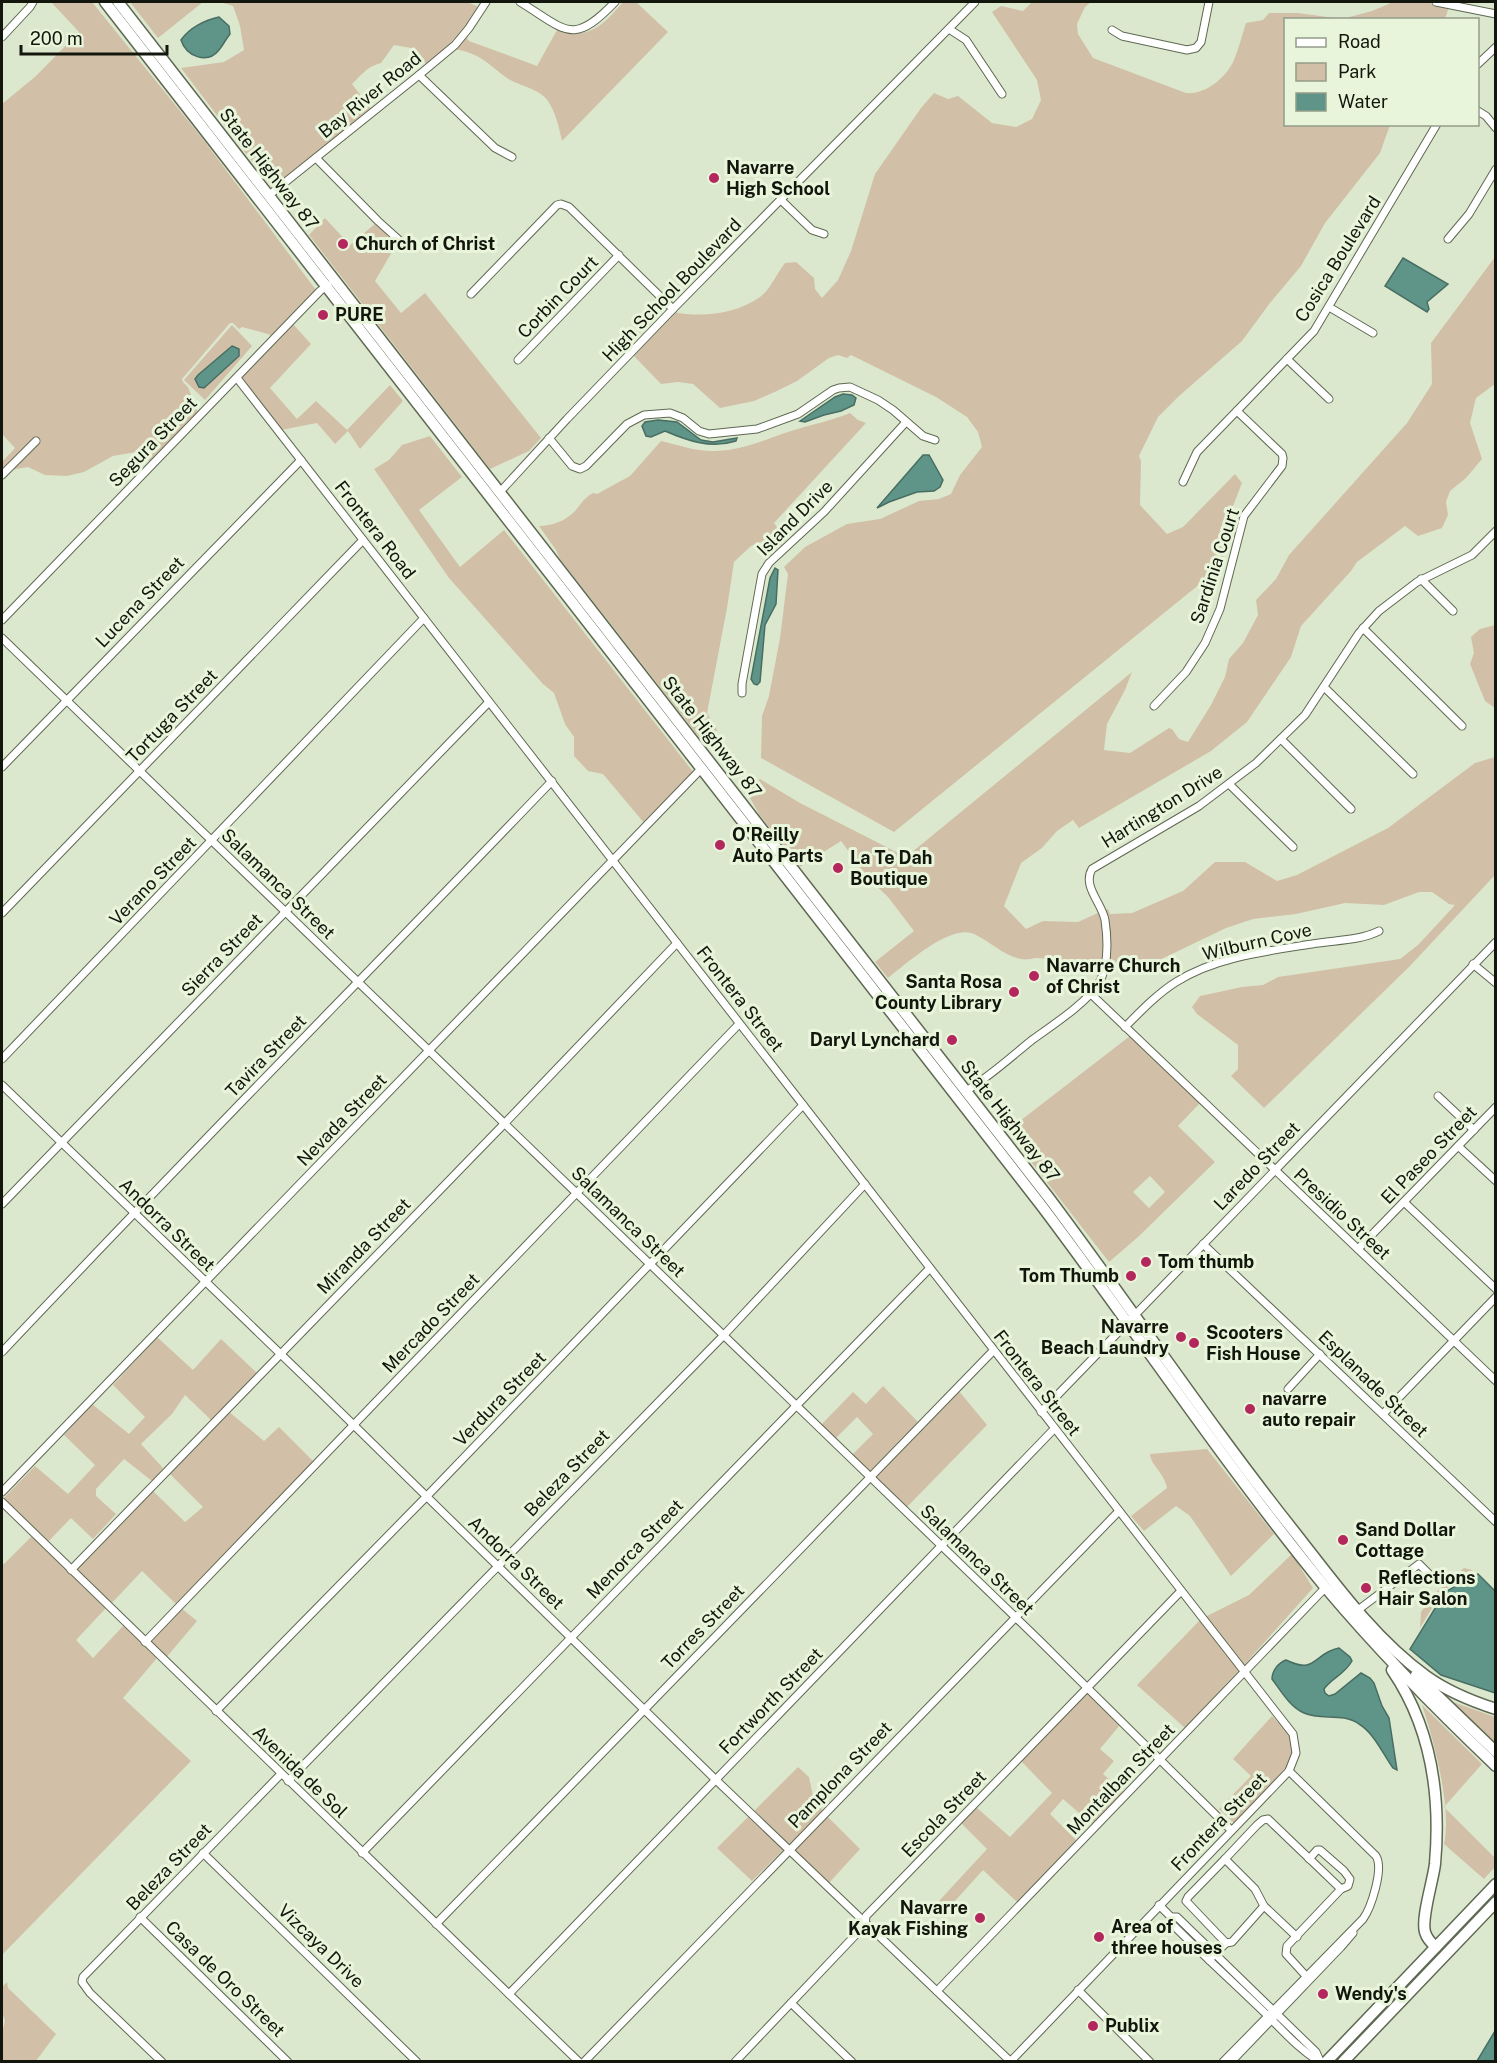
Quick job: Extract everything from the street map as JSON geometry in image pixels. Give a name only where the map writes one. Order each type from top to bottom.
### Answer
[{"type":"highway","points":[[105,2],[264,198],[326,286],[497,496],[702,768],[843,950],[906,1022],[1023,1181],[1132,1318],[1256,1499],[1370,1638],[1496,1766]]},
{"type":"highway","name":"State Highway 87","points":[[118,2],[264,198],[397,359],[497,496],[633,662],[775,846],[906,1022],[966,1091],[1056,1207],[1132,1318],[1264,1494],[1358,1610],[1385,1639]]},
{"type":"highway","points":[[1370,1638],[1416,1710],[1432,1769],[1437,1808],[1436,1846],[1432,1886],[1424,1923],[1426,1936],[1436,1947]]},
{"type":"highway","points":[[1385,1639],[1430,1679],[1458,1695],[1496,1708]]},
{"type":"highway","points":[[1385,1639],[1416,1675],[1496,1752]]},
{"type":"highway","points":[[1472,1743],[1496,1759]]},
{"type":"highway","points":[[1326,2061],[1496,1884]]},
{"type":"highway","points":[[1342,2061],[1496,1902]]},
{"type":"highway","points":[[1366,2037],[1371,2023],[1409,1983],[1421,1963]]},
{"type":"street","points":[[2,37],[33,2]]},
{"type":"street","name":"Bay River Road","points":[[264,198],[462,38],[486,2]]},
{"type":"street","points":[[520,2],[562,28],[571,30],[589,26],[615,2]]},
{"type":"street","name":"High School Boulevard","points":[[497,496],[549,438],[975,2]]},
{"type":"street","points":[[1112,30],[1122,36],[1187,50],[1196,48],[1201,42],[1209,2]]},
{"type":"street","points":[[1437,2],[1496,14]]},
{"type":"street","points":[[949,28],[966,40],[1002,94]]},
{"type":"street","points":[[1479,63],[1496,47]]},
{"type":"street","points":[[419,75],[495,148],[512,157]]},
{"type":"street","points":[[1479,112],[1496,128]]},
{"type":"street","name":"Cosica Boulevard","points":[[1183,482],[1193,456],[1314,331],[1436,126]]},
{"type":"street","points":[[316,158],[408,248]]},
{"type":"street","points":[[1448,239],[1469,214],[1496,169]]},
{"type":"street","points":[[781,200],[812,230],[824,234]]},
{"type":"street","points":[[471,294],[557,205],[562,204],[569,207],[674,309]]},
{"type":"street","name":"Corbin Court","points":[[518,360],[619,255]]},
{"type":"street","points":[[326,286],[335,288],[375,339],[397,359]]},
{"type":"street","name":"Segura Street","points":[[2,620],[304,306],[326,286]]},
{"type":"street","points":[[1329,307],[1373,333]]},
{"type":"street","points":[[1287,359],[1329,399]]},
{"type":"street","name":"Frontera Road","points":[[237,378],[489,702]]},
{"type":"street","points":[[549,438],[572,466],[580,469],[586,466],[627,424],[644,416],[670,413],[683,418],[699,431],[709,434],[757,429],[798,414],[833,390],[850,387],[885,405],[923,436],[934,440]]},
{"type":"street","name":"Sardinia Court","points":[[1154,706],[1186,672],[1205,643],[1220,609],[1244,516],[1282,466],[1282,454],[1237,411]]},
{"type":"street","name":"Island Drive","points":[[742,693],[762,574],[769,563],[824,512],[906,422]]},
{"type":"street","points":[[2,476],[36,441]]},
{"type":"street","name":"Lucena Street","points":[[2,767],[301,460]]},
{"type":"street","name":"Hartington Drive","points":[[1090,994],[1097,987],[1103,974],[1107,953],[1102,910],[1088,882],[1088,875],[1092,869],[1199,806],[1256,763],[1305,715],[1363,628],[1388,603],[1421,579],[1472,555],[1496,531]]},
{"type":"street","name":"Tortuga Street","points":[[2,913],[363,540]]},
{"type":"street","points":[[1421,579],[1453,611]]},
{"type":"street","name":"Verano Street","points":[[2,1059],[424,618]]},
{"type":"street","points":[[1363,628],[1462,726]]},
{"type":"street","name":"Salamanca Street","points":[[2,638],[1014,1617],[1231,1830]]},
{"type":"street","points":[[633,662],[643,683],[702,758],[702,768],[721,783],[757,829],[775,846]]},
{"type":"street","points":[[1324,687],[1413,774]]},
{"type":"street","name":"Frontera Street","points":[[489,702],[1293,1734],[1296,1753],[1289,1771],[1011,2061]]},
{"type":"street","name":"Sierra Street","points":[[2,1204],[489,702]]},
{"type":"street","points":[[1281,739],[1351,809]]},
{"type":"street","name":"Nevada Street","points":[[2,1492],[702,768]]},
{"type":"street","name":"Tavira Street","points":[[2,1352],[133,1213],[552,782]]},
{"type":"street","points":[[1228,784],[1293,848]]},
{"type":"street","name":"Wilburn Cove","points":[[1125,1027],[1164,990],[1209,966],[1298,946],[1368,936],[1379,931]]},
{"type":"street","name":"Miranda Street","points":[[71,1570],[504,1124],[677,942]]},
{"type":"street","name":"Laredo Street","points":[[1041,1412],[1496,942]]},
{"type":"street","points":[[1473,964],[1496,983]]},
{"type":"street","points":[[1023,1181],[1002,1148],[972,1110],[966,1091],[1090,994]]},
{"type":"street","name":"Presidio Street","points":[[1090,994],[1496,1381]]},
{"type":"street","name":"Mercado Street","points":[[145,1642],[739,1024]]},
{"type":"street","name":"Andorra Street","points":[[2,1085],[716,1780],[1011,2061]]},
{"type":"street","points":[[1438,1096],[1474,1130]]},
{"type":"street","name":"Verdura Street","points":[[216,1712],[803,1105]]},
{"type":"street","name":"El Paseo Street","points":[[1358,1249],[1496,1107]]},
{"type":"street","points":[[1458,1146],[1496,1181]]},
{"type":"street","name":"Beleza Street","points":[[288,1781],[723,1336],[865,1185]]},
{"type":"street","points":[[1404,1202],[1496,1289]]},
{"type":"street","name":"Esplanade Street","points":[[1203,1244],[1496,1522]]},
{"type":"street","name":"Menorca Street","points":[[362,1853],[930,1268]]},
{"type":"street","points":[[1383,1414],[1496,1297]]},
{"type":"street","name":"Torres Street","points":[[436,1924],[993,1351]]},
{"type":"street","points":[[1288,1389],[1320,1353]]},
{"type":"street","name":"Fortworth Street","points":[[509,1994],[1054,1429]]},
{"type":"street","name":"Avenida de Sol","points":[[2,1503],[579,2061]]},
{"type":"street","name":"Pamplona Street","points":[[584,2061],[1119,1510]]},
{"type":"street","points":[[1358,1610],[1419,1564],[1430,1575]]},
{"type":"street","name":"Montalban Street","points":[[937,1991],[1326,1587]]},
{"type":"street","name":"Escola Street","points":[[735,2061],[865,1925],[866,1916],[1181,1591]]},
{"type":"street","points":[[1231,2061],[1270,2014],[1341,1947],[1368,1913],[1378,1873],[1378,1860],[1289,1771]]},
{"type":"street","name":"Beleza Street","points":[[162,2061],[90,1993],[82,1982],[86,1973],[281,1774]]},
{"type":"street","points":[[1226,1943],[1186,1901],[1263,1820],[1268,1819],[1341,1889]]},
{"type":"street","points":[[1306,1976],[1286,1954],[1287,1946],[1341,1889],[1349,1884],[1350,1879],[1344,1870],[1320,1850],[1317,1850],[1309,1859]]},
{"type":"street","name":"Vizcaya Drive","points":[[204,1853],[417,2061]]},
{"type":"street","points":[[1225,1859],[1255,1889],[1264,1906],[1297,1937]]},
{"type":"street","points":[[1159,1905],[1171,1917],[1171,1923],[1212,1957],[1312,2057],[1320,2061]]},
{"type":"street","points":[[1212,1957],[1226,1943],[1232,1942],[1264,1906]]},
{"type":"street","name":"Casa de Oro Street","points":[[140,1917],[288,2061]]},
{"type":"street","points":[[1223,2061],[1357,1926]]},
{"type":"street","points":[[1078,1990],[1150,2061]]},
{"type":"street","points":[[791,2003],[852,2061]]},
{"type":"street","points":[[1270,2014],[1316,2052],[1320,2061]]},
{"type":"green space","points":[[51,2],[92,2],[202,138],[316,290],[271,336],[242,327],[239,329],[230,323],[182,379],[188,387],[198,413],[151,462],[136,452],[113,456],[84,472],[67,476],[45,475],[28,467],[11,470],[39,442],[36,438],[2,471],[2,462],[15,448],[2,434],[2,104],[36,76],[79,32]]},
{"type":"green space","points":[[130,2],[203,2],[158,38]]},
{"type":"green space","points":[[220,2],[467,2],[479,7],[462,31],[427,65],[411,48],[394,45],[381,63],[368,69],[352,84],[372,110],[273,189],[181,68],[224,62],[244,50],[240,26],[233,6]]},
{"type":"green space","points":[[623,2],[636,2],[668,32],[562,141],[553,110],[544,97],[507,78],[477,56],[454,49],[470,32],[467,38],[469,41],[537,66],[557,30],[568,33],[587,32],[602,23]]},
{"type":"green space","points":[[1032,2],[1091,2],[1085,7],[1077,24],[1078,34],[1093,58],[1186,93],[1207,88],[1226,73],[1234,60],[1246,23],[1263,20],[1269,13],[1298,13],[1335,18],[1284,18],[1284,126],[1390,126],[1380,153],[1325,223],[1301,266],[1242,341],[1158,417],[1139,456],[1141,461],[1140,505],[1167,534],[1183,527],[1235,474],[1242,483],[1228,519],[1222,566],[894,832],[761,758],[762,716],[769,696],[780,638],[788,574],[784,567],[805,547],[847,524],[880,519],[919,501],[939,499],[951,494],[960,475],[982,447],[978,432],[967,417],[936,397],[851,355],[847,358],[838,355],[829,358],[797,381],[754,401],[720,408],[693,384],[678,382],[661,384],[633,355],[674,312],[696,315],[718,313],[751,303],[767,290],[785,263],[796,262],[814,278],[815,289],[822,298],[838,280],[851,251],[875,174],[934,93],[948,99],[958,96],[992,123],[1016,127],[1032,119],[1041,100],[1037,80],[992,12],[1001,6],[1023,11]]},
{"type":"green space","points":[[1393,2],[1424,2],[1449,7],[1445,18],[1346,18]]},
{"type":"green space","points":[[325,218],[350,245],[376,223],[396,245],[375,281],[401,313],[425,293],[541,438],[529,451],[490,469],[309,235]]},
{"type":"green space","points":[[1495,257],[1495,384],[1476,398],[1470,423],[1482,459],[1466,478],[1450,491],[1446,502],[1448,515],[1442,528],[1418,536],[1405,526],[1357,562],[1301,626],[1291,657],[1247,722],[1211,751],[1079,828],[1073,820],[1057,831],[1042,848],[1021,863],[1004,906],[1026,929],[1043,921],[1078,922],[1100,912],[1103,928],[1103,963],[1087,963],[1072,975],[1051,960],[1015,957],[976,935],[966,932],[955,934],[930,946],[888,978],[875,962],[914,931],[888,897],[868,878],[841,841],[800,867],[759,814],[746,791],[760,779],[800,803],[906,857],[1132,672],[1107,724],[1104,750],[1130,753],[1169,728],[1179,739],[1188,742],[1225,677],[1229,659],[1243,643],[1258,615],[1256,600],[1276,579],[1289,555],[1407,423],[1432,384],[1431,343]]},
{"type":"green space","points":[[292,323],[311,344],[270,388],[297,419],[316,401],[347,430],[390,385],[403,401],[360,449],[348,431],[335,444],[317,423],[281,430],[240,378]]},
{"type":"green space","points":[[232,325],[252,346],[205,400],[184,380]]},
{"type":"green space","points":[[850,413],[866,423],[774,523],[786,540],[774,551],[767,543],[761,542],[751,546],[734,562],[707,713],[717,730],[707,747],[560,559],[539,526],[563,520],[593,493],[597,494],[630,476],[661,441],[702,450],[727,450]]},
{"type":"green space","points":[[430,436],[462,477],[419,510],[460,567],[504,530],[694,773],[645,824],[603,774],[588,771],[574,756],[574,737],[565,724],[554,693],[543,684],[449,578],[374,469],[389,460],[402,445]]},
{"type":"green space","points":[[1496,625],[1495,708],[1485,701],[1470,664],[1474,653],[1471,637],[1480,629]]},
{"type":"green space","points":[[1495,757],[1495,875],[1409,967],[1264,1108],[1231,1076],[1238,1069],[1238,1045],[1197,1014],[1192,1007],[1200,996],[1263,985],[1278,977],[1400,959],[1418,945],[1455,905],[1449,904],[1432,892],[1419,892],[1384,905],[1345,903],[1296,914],[1253,919],[1226,928],[1147,966],[1109,963],[1105,910],[1108,909],[1110,914],[1132,913],[1183,891],[1215,862],[1245,862],[1277,881],[1297,875],[1388,828],[1475,763]]},
{"type":"green space","points":[[1130,1036],[1200,1103],[1178,1126],[1215,1162],[1109,1262],[1007,1131]],"holes":[[[1150,1176],[1165,1192],[1149,1208],[1133,1192]]]},
{"type":"green space","points":[[157,1337],[193,1370],[221,1339],[257,1373],[211,1420],[185,1395],[172,1414],[141,1444],[163,1468],[152,1481],[124,1459],[96,1489],[96,1496],[116,1514],[93,1539],[71,1518],[47,1543],[2,1500],[35,1466],[68,1494],[95,1465],[64,1435],[92,1404],[129,1434],[145,1417],[113,1385]]},
{"type":"green space","points":[[883,1386],[918,1422],[868,1473],[851,1456],[873,1434],[857,1417],[834,1440],[820,1426],[853,1392],[866,1404]]},
{"type":"green space","points":[[958,1390],[987,1425],[905,1509],[872,1477]]},
{"type":"green space","points":[[228,1411],[264,1441],[279,1427],[314,1462],[176,1604],[142,1571],[110,1605],[75,1570],[152,1490],[185,1522],[203,1507],[169,1473]]},
{"type":"green space","points":[[1207,1449],[1274,1534],[1231,1576],[1190,1516],[1176,1506],[1144,1531],[1131,1516],[1167,1488],[1150,1454]]},
{"type":"green space","points":[[32,1536],[106,1608],[76,1640],[93,1658],[124,1625],[157,1658],[123,1698],[191,1761],[2,1955],[2,1563],[4,1564]]},
{"type":"green space","points":[[1292,1554],[1313,1588],[1244,1665],[1205,1617],[1249,1595]]},
{"type":"green space","points":[[1464,1568],[1475,1573],[1443,1590],[1420,1628],[1421,1612],[1434,1594]]},
{"type":"green space","points":[[181,1608],[197,1621],[165,1659],[148,1643]]},
{"type":"green space","points":[[1201,1619],[1240,1669],[1185,1728],[1137,1685]]},
{"type":"green space","points":[[1088,1692],[1120,1725],[1100,1749],[1114,1761],[1103,1774],[1124,1792],[1093,1825],[1063,1799],[1050,1814],[1077,1841],[1018,1903],[983,1870],[944,1913],[939,1901],[987,1849],[961,1823],[976,1807],[1010,1837],[1052,1793],[1021,1761]]},
{"type":"green space","points":[[1453,1703],[1495,1717],[1495,1743]]},
{"type":"green space","points":[[1422,1705],[1482,1764],[1445,1806],[1432,1737]]},
{"type":"green space","points":[[1272,1716],[1290,1735],[1293,1752],[1289,1765],[1234,1823],[1219,1809],[1251,1776],[1233,1759]]},
{"type":"green space","points":[[798,1767],[809,1777],[813,1796],[823,1811],[789,1846],[753,1812]]},
{"type":"green space","points":[[1445,1808],[1495,1858],[1495,1867],[1484,1879],[1444,1844]]},
{"type":"green space","points":[[750,1815],[785,1848],[752,1881],[717,1848]]},
{"type":"green space","points":[[826,1815],[860,1849],[829,1883],[793,1850]]},
{"type":"green space","points":[[7,1982],[8,1988],[56,2034],[36,2061],[2,2061],[2,2033],[5,2021],[2,2012],[2,1987]]},
{"type":"water","points":[[219,17],[229,26],[230,34],[219,50],[214,55],[203,58],[187,50],[181,40],[184,36],[198,25]]},
{"type":"water","points":[[1403,258],[1448,284],[1427,302],[1429,309],[1427,312],[1385,286]]},
{"type":"water","points":[[232,346],[239,349],[239,356],[204,388],[199,387],[195,379],[198,375]]},
{"type":"water","points":[[843,394],[856,398],[854,405],[805,422],[800,421],[835,397]]},
{"type":"water","points":[[658,420],[677,422],[701,440],[713,442],[737,438],[736,441],[727,443],[709,444],[691,441],[665,431],[651,437],[646,436],[642,426],[645,422]]},
{"type":"water","points":[[923,455],[929,455],[943,480],[940,487],[934,491],[917,492],[877,508]]},
{"type":"water","points":[[775,568],[778,570],[776,604],[765,625],[760,682],[757,685],[751,679],[770,578]]},
{"type":"water","points":[[1478,1574],[1495,1591],[1495,1693],[1441,1675],[1410,1649],[1445,1592]]},
{"type":"water","points":[[1339,1648],[1352,1661],[1346,1670],[1324,1689],[1325,1693],[1329,1696],[1335,1694],[1361,1673],[1370,1678],[1389,1718],[1397,1770],[1393,1768],[1369,1733],[1359,1724],[1346,1718],[1304,1713],[1290,1703],[1272,1679],[1276,1668],[1286,1660],[1296,1664],[1310,1664],[1324,1654]]},
{"type":"water","points":[[1495,2031],[1495,2061],[1477,2061]]},
{"type":"place","name":"Navarre High School","points":[[714,178]]},
{"type":"place","name":"Church of Christ","points":[[343,244]]},
{"type":"place","name":"PURE","points":[[323,315]]},
{"type":"place","name":"O'Reilly Auto Parts","points":[[720,845]]},
{"type":"place","name":"La Te Dah Boutique","points":[[838,868]]},
{"type":"place","name":"Navarre Church of Christ","points":[[1034,976]]},
{"type":"place","name":"Santa Rosa County Library","points":[[1014,992]]},
{"type":"place","name":"Daryl Lynchard","points":[[952,1040]]},
{"type":"place","name":"Tom thumb","points":[[1146,1262]]},
{"type":"place","name":"Tom Thumb","points":[[1131,1276]]},
{"type":"place","name":"Navarre Beach Laundry","points":[[1181,1337]]},
{"type":"place","name":"Scooters Fish House","points":[[1194,1343]]},
{"type":"place","name":"navarre auto repair","points":[[1250,1409]]},
{"type":"place","name":"Sand Dollar Cottage","points":[[1343,1540]]},
{"type":"place","name":"Reflections Hair Salon","points":[[1366,1588]]},
{"type":"place","name":"Navarre Kayak Fishing","points":[[980,1918]]},
{"type":"place","name":"Area of three houses","points":[[1099,1937]]},
{"type":"place","name":"Wendy's","points":[[1323,1994]]},
{"type":"place","name":"Publix","points":[[1093,2026]]}]
